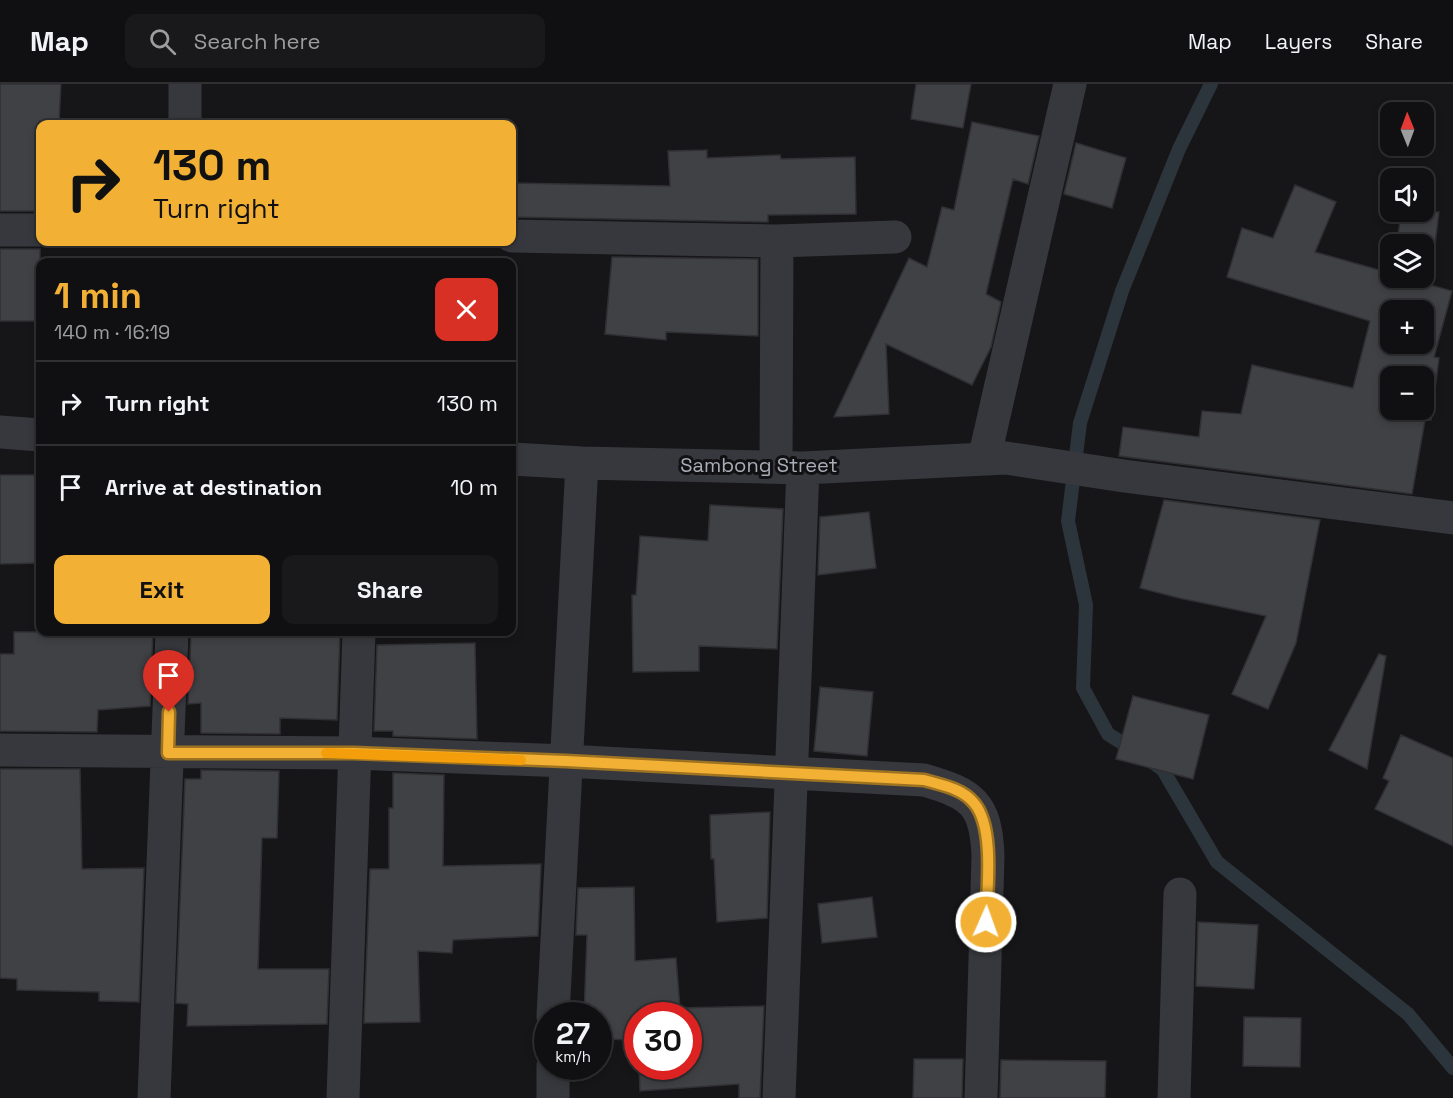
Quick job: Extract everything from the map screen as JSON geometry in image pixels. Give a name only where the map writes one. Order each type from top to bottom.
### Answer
[{"type":"street","points":[[185,84],[185,120]]},
{"type":"street","points":[[995,459],[1070,84]]},
{"type":"street","points":[[0,230],[36,230]]},
{"type":"street","points":[[516,236],[777,241],[895,237]]},
{"type":"street","points":[[777,241],[790,467],[791,773],[779,1098]]},
{"type":"street","points":[[0,432],[36,435]]},
{"type":"street","name":"Sambong Street","points":[[516,459],[582,463],[790,467],[995,459],[1453,518]]},
{"type":"street","points":[[554,1002],[582,463]]},
{"type":"street","points":[[154,1098],[172,636]]},
{"type":"street","points":[[343,1098],[359,636]]},
{"type":"street","points":[[0,750],[354,753],[566,761],[924,780],[955,789],[975,803],[987,828],[981,1098]]},
{"type":"street","points":[[1174,1098],[1180,894]]},
{"type":"street","points":[[553,1080],[553,1098]]},
{"type":"building","points":[[0,84],[61,84],[59,120],[36,120],[36,211],[0,211]]},
{"type":"building","points":[[916,84],[971,84],[963,128],[911,119]]},
{"type":"building","points":[[972,122],[1039,136],[1028,184],[1013,179],[986,294],[1001,302],[991,347],[972,385],[886,344],[889,414],[834,417],[909,258],[927,267],[942,207],[954,210]]},
{"type":"building","points":[[1076,143],[1126,158],[1112,208],[1064,194]]},
{"type":"building","points":[[707,150],[707,158],[780,155],[781,159],[855,157],[856,214],[768,215],[768,222],[516,217],[516,183],[670,186],[668,151]]},
{"type":"building","points":[[1295,185],[1336,202],[1315,252],[1380,270],[1380,288],[1434,288],[1434,286],[1452,291],[1434,357],[1439,358],[1434,397],[1434,366],[1380,366],[1380,420],[1425,420],[1412,494],[1119,456],[1123,427],[1199,437],[1202,411],[1241,414],[1252,365],[1353,388],[1370,321],[1227,277],[1242,228],[1273,238]]},
{"type":"building","points":[[1434,212],[1439,212],[1434,253],[1434,234],[1398,234],[1400,222],[1434,222]]},
{"type":"building","points":[[0,249],[40,249],[40,258],[36,258],[36,321],[0,321]]},
{"type":"building","points":[[612,257],[758,259],[758,336],[666,332],[666,340],[605,334]]},
{"type":"building","points":[[0,475],[36,475],[36,563],[0,564]]},
{"type":"building","points":[[1164,500],[1320,520],[1296,643],[1268,709],[1232,694],[1266,616],[1140,588]]},
{"type":"building","points":[[710,505],[783,509],[777,649],[699,646],[699,671],[633,672],[632,595],[636,595],[640,536],[708,541]]},
{"type":"building","points":[[869,512],[876,568],[818,575],[820,517]]},
{"type":"building","points":[[14,632],[36,632],[36,636],[153,636],[150,706],[98,710],[97,732],[0,731],[0,654],[14,654]]},
{"type":"building","points":[[191,636],[340,636],[337,720],[280,718],[280,734],[201,733],[201,703],[188,704]]},
{"type":"building","points":[[475,643],[477,739],[393,736],[393,731],[374,731],[377,645]]},
{"type":"building","points":[[1379,654],[1386,656],[1367,769],[1329,750]]},
{"type":"building","points":[[820,687],[873,692],[867,756],[814,751]]},
{"type":"building","points":[[1133,696],[1209,715],[1193,779],[1116,759]]},
{"type":"building","points":[[1401,735],[1453,758],[1453,846],[1375,809],[1389,781],[1383,778]]},
{"type":"building","points":[[0,769],[80,769],[82,869],[144,868],[139,1002],[99,1001],[99,992],[17,990],[17,979],[0,978]]},
{"type":"building","points":[[201,770],[279,771],[277,838],[262,838],[258,969],[329,969],[327,1024],[187,1026],[188,1004],[176,1003],[185,779],[201,779]]},
{"type":"building","points":[[393,773],[444,775],[443,866],[541,864],[538,936],[453,940],[452,953],[418,951],[420,1022],[364,1023],[370,869],[389,869],[389,808],[393,808]]},
{"type":"building","points":[[770,812],[767,918],[717,922],[714,859],[711,859],[710,815]]},
{"type":"building","points":[[634,887],[635,961],[676,958],[680,1002],[624,1002],[624,1040],[612,1039],[612,1002],[585,1002],[587,935],[576,935],[578,888]]},
{"type":"building","points":[[872,897],[877,937],[822,943],[818,904]]},
{"type":"building","points":[[1198,922],[1258,925],[1254,989],[1196,986]]},
{"type":"building","points":[[764,1006],[760,1098],[739,1098],[739,1084],[640,1091],[640,1080],[702,1080],[702,1007]]},
{"type":"building","points":[[1244,1017],[1301,1018],[1300,1067],[1243,1066]]},
{"type":"building","points":[[914,1059],[963,1059],[962,1098],[913,1098]]},
{"type":"building","points":[[1001,1060],[1106,1061],[1105,1098],[1000,1098]]},
{"type":"waterway","points":[[1135,751],[1108,734],[1083,688],[1086,605],[1068,521],[1080,423],[1122,291],[1179,149],[1211,84]]},
{"type":"waterway","points":[[1151,761],[1163,770],[1217,862],[1408,1014],[1453,1068]]},
{"type":"slow traffic","points":[[326,753],[521,760]]},
{"type":"route","points":[[169,712],[168,753],[354,753],[566,761],[924,780],[955,789],[975,803],[987,828],[986,922]]}]
